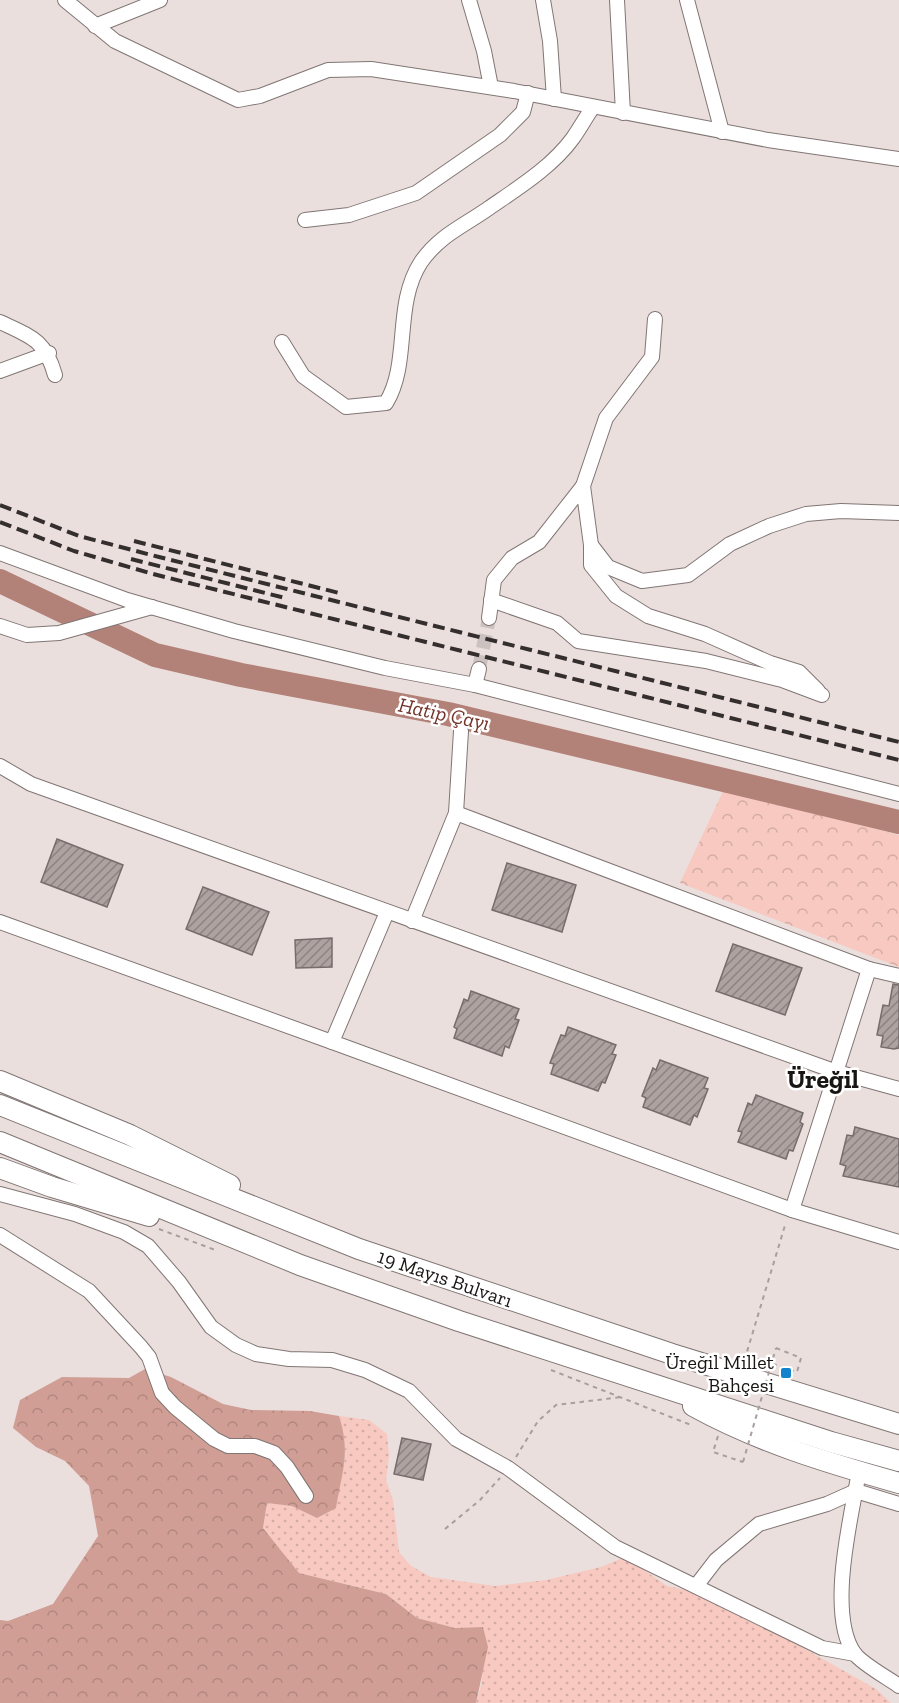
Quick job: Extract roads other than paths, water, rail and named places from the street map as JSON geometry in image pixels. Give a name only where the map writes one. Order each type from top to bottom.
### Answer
[{"type":"highway","points":[[0,1080],[130,1135],[358,1249]]},
{"type":"highway","name":"19 Mayıs Bulvarı","points":[[0,1105],[358,1249],[672,1354],[899,1424]]},
{"type":"highway","name":"19 Mayıs Bulvarı","points":[[0,1142],[300,1265],[459,1321],[651,1384],[899,1461]]},
{"type":"highway","points":[[0,1168],[52,1187],[300,1265]]},
{"type":"highway","points":[[651,1384],[721,1421],[857,1481],[899,1483]]},
{"type":"street","points":[[65,0],[115,42],[238,100],[260,96],[328,70],[371,69],[528,93],[722,132],[899,159]]},
{"type":"street","points":[[95,26],[160,0]]},
{"type":"street","points":[[469,0],[484,51],[491,87]]},
{"type":"street","points":[[543,0],[550,42],[554,99]]},
{"type":"street","points":[[617,0],[623,113]]},
{"type":"street","points":[[687,0],[722,132]]},
{"type":"street","points":[[305,220],[349,215],[416,194],[500,135],[523,112],[528,93]]},
{"type":"street","points":[[282,342],[303,376],[346,407],[386,403],[394,389],[405,301],[420,264],[438,240],[487,210],[536,174],[572,139],[593,107]]},
{"type":"street","points":[[489,618],[494,580],[512,558],[539,542],[583,486],[606,418],[652,357],[655,319]]},
{"type":"street","points":[[0,322],[29,336],[49,353],[55,375]]},
{"type":"street","points":[[0,370],[49,353]]},
{"type":"street","points":[[491,600],[557,623],[578,640],[706,661],[782,680],[822,695],[799,672],[770,663],[705,634],[648,616],[616,596],[591,565],[591,545],[583,486]]},
{"type":"street","points":[[591,545],[608,567],[642,581],[688,575],[730,544],[769,526],[806,514],[841,511],[899,513]]},
{"type":"street","points":[[0,553],[152,607],[245,634],[385,668],[475,684],[899,794]]},
{"type":"street","points":[[0,626],[27,635],[59,633],[152,607]]},
{"type":"street","points":[[475,684],[478,669]]},
{"type":"street","points":[[411,921],[456,813],[461,730]]},
{"type":"street","points":[[0,766],[31,784],[411,921],[837,1072],[899,1089]]},
{"type":"street","points":[[456,813],[868,969],[899,976]]},
{"type":"street","points":[[332,1042],[387,912]]},
{"type":"street","points":[[0,922],[332,1042],[790,1213],[899,1242]]},
{"type":"street","points":[[790,1213],[837,1072],[868,969]]},
{"type":"street","points":[[0,1194],[75,1214],[124,1232],[148,1246],[179,1282],[211,1327],[236,1345],[256,1354],[289,1359],[332,1360],[365,1370],[409,1391],[456,1439],[508,1468],[615,1547],[822,1648],[855,1654],[899,1686]]},
{"type":"street","points":[[0,1235],[89,1291],[149,1357],[162,1393],[175,1407],[214,1439],[228,1446],[255,1446],[274,1453],[287,1467],[306,1496]]},
{"type":"street","points":[[696,1586],[716,1560],[759,1524],[827,1504],[857,1481]]},
{"type":"street","points":[[857,1481],[899,1504]]},
{"type":"street","points":[[855,1654],[848,1638],[840,1585],[857,1481]]},
{"type":"waterway","name":"Hatip Çayı","points":[[0,581],[155,655],[241,675],[448,714],[899,822]]},
{"type":"tunnel","points":[[479,669],[489,618]]},
{"type":"railway","points":[[0,505],[79,536],[899,742]]},
{"type":"railway","points":[[0,522],[74,551],[153,574],[899,760]]},
{"type":"railway","points":[[134,541],[343,594]]},
{"type":"railway","points":[[131,559],[285,598]]},
{"type":"place","name":"Üreğil Millet Bahçesi","points":[[786,1373]]},
{"type":"district","name":"Üreğil","points":[[823,1079]]}]
